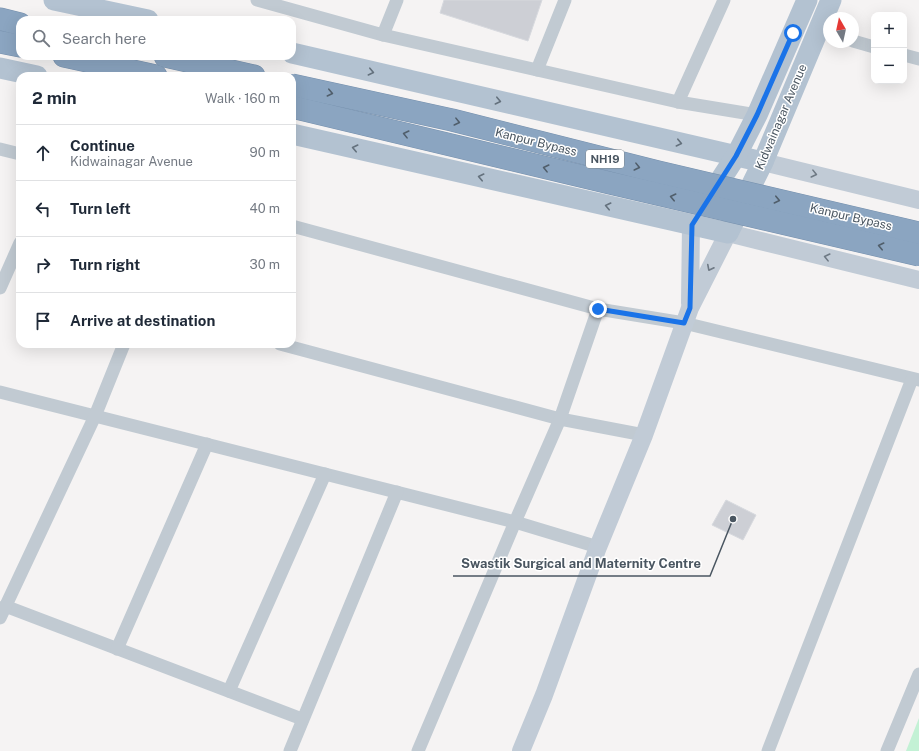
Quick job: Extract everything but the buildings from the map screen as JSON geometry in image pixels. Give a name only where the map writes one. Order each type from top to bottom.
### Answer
[{"type":"highway","points":[[0,19],[16,23]]},
{"type":"highway","points":[[0,42],[16,45]]},
{"type":"highway","points":[[82,60],[138,72]]},
{"type":"highway","points":[[183,60],[236,72]]},
{"type":"highway","name":"Kanpur Bypass","points":[[296,85],[452,120],[658,172],[919,233]]},
{"type":"highway","name":"Kanpur Bypass","points":[[296,108],[919,255]]},
{"type":"main road","points":[[54,0],[129,16]]},
{"type":"main road","name":"Kidwainagar Avenue","points":[[692,225],[736,156],[757,115],[807,0]]},
{"type":"main road","name":"Kidwainagar Avenue","points":[[829,12],[832,0]]},
{"type":"main road","name":"Kidwainagar Avenue","points":[[728,233],[823,35]]},
{"type":"main road","points":[[296,54],[763,162]]},
{"type":"main road","points":[[0,68],[18,72]]},
{"type":"main road","points":[[296,135],[728,233]]},
{"type":"street","points":[[382,35],[397,0]]},
{"type":"street","points":[[537,70],[565,0]]},
{"type":"street","points":[[678,102],[724,0]]},
{"type":"street","points":[[265,1],[382,35],[678,102],[757,115]]},
{"type":"street","points":[[859,43],[871,46]]},
{"type":"street","points":[[907,56],[919,59]]},
{"type":"street","points":[[0,149],[16,153]]},
{"type":"street","points":[[763,162],[919,200]]},
{"type":"street","points":[[687,315],[692,225]]},
{"type":"street","points":[[296,227],[598,309],[687,315],[916,379],[768,751]]},
{"type":"street","points":[[521,751],[544,695],[598,547],[644,435],[687,315],[728,233],[919,280]]},
{"type":"street","points":[[0,288],[16,252]]},
{"type":"street","points":[[418,751],[560,419],[598,309]]},
{"type":"street","points":[[122,348],[95,416],[3,612],[117,649],[302,719]]},
{"type":"street","points":[[295,348],[560,419],[644,435]]},
{"type":"street","points":[[0,392],[515,522],[598,547]]},
{"type":"street","points":[[117,649],[207,444]]},
{"type":"street","points":[[229,691],[325,474]]},
{"type":"street","points":[[290,751],[397,492]]},
{"type":"street","points":[[887,751],[919,674]]},
{"type":"green space","points":[[919,718],[919,751],[906,751]]},
{"type":"place","name":"Swastik Surgical and Maternity Centre","points":[[733,519]]},
{"type":"route","points":[[598,309],[684,323],[690,308],[692,225],[736,156],[757,115],[793,33]]}]
